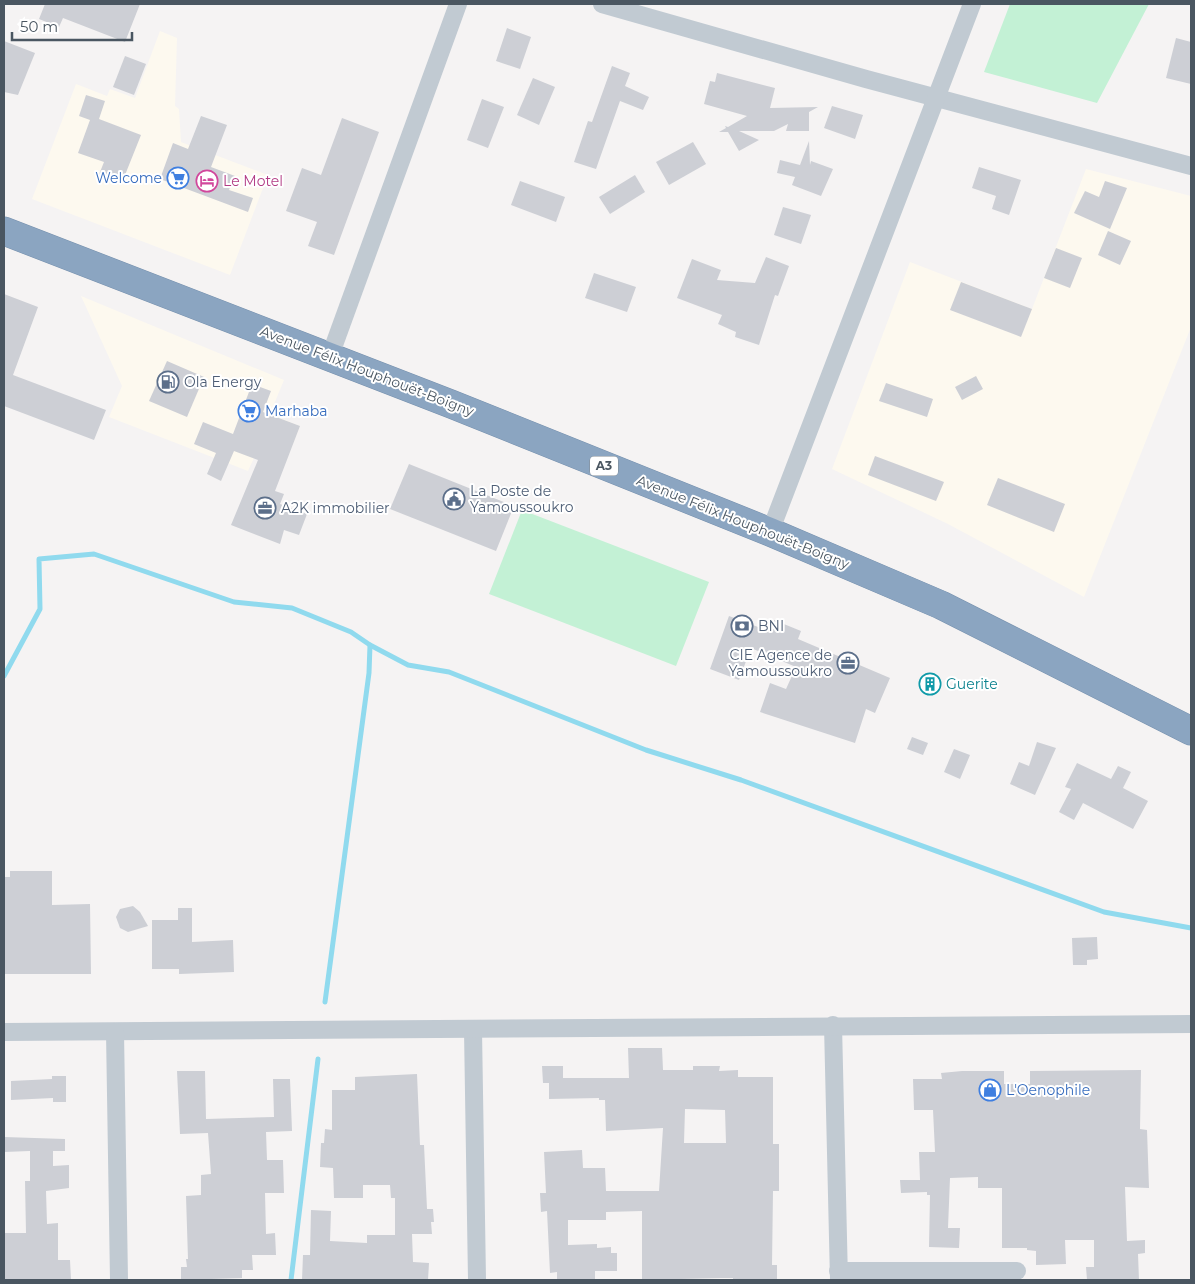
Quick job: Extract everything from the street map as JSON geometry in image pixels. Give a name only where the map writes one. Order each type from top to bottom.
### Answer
[{"type":"highway","name":"Avenue Félix Houphouët-Boigny","points":[[4,231],[330,356],[770,532],[941,605],[1191,731]]},
{"type":"street","points":[[330,356],[458,4]]},
{"type":"street","points":[[602,4],[1191,166]]},
{"type":"street","points":[[770,532],[972,4]]},
{"type":"street","points":[[4,1032],[1191,1024]]},
{"type":"street","points":[[833,1025],[838,1275],[1017,1271]]},
{"type":"street","points":[[473,1030],[477,1280]]},
{"type":"street","points":[[115,1032],[119,1280]]},
{"type":"shaded area","points":[[160,31],[177,38],[175,106],[179,109],[181,142],[268,175],[230,275],[32,199],[76,84],[107,96],[110,89],[135,98]]},
{"type":"shaded area","points":[[1086,169],[1191,196],[1191,327],[1084,597],[948,524],[832,469],[910,262],[1032,309]]},
{"type":"shaded area","points":[[81,296],[284,380],[270,414],[300,426],[283,469],[254,458],[248,471],[109,417],[122,386]]},
{"type":"green space","points":[[1010,4],[1149,4],[1097,103],[984,72]]},
{"type":"green space","points":[[522,510],[709,582],[676,666],[489,594]]},
{"type":"building","points":[[45,4],[140,4],[125,42],[63,18],[59,27],[39,19]]},
{"type":"building","points":[[507,28],[531,37],[520,69],[496,61]]},
{"type":"building","points":[[1176,38],[1191,42],[1191,84],[1166,78]]},
{"type":"building","points":[[4,41],[35,53],[18,95],[4,92]]},
{"type":"building","points":[[125,56],[146,64],[134,95],[113,87]]},
{"type":"building","points":[[612,66],[630,73],[625,86],[649,97],[643,110],[620,101],[596,169],[574,162],[588,121],[592,122]]},
{"type":"building","points":[[717,73],[775,88],[770,108],[818,107],[809,112],[809,131],[786,131],[788,124],[774,131],[739,131],[759,140],[739,151],[728,132],[719,132],[726,128],[725,126],[728,127],[747,116],[704,104],[710,81],[715,82]]},
{"type":"building","points":[[533,78],[555,87],[539,125],[517,115]]},
{"type":"building","points":[[86,95],[105,101],[99,119],[141,135],[121,185],[98,177],[104,162],[78,153],[90,120],[79,116]]},
{"type":"building","points":[[482,99],[504,107],[488,148],[467,140]]},
{"type":"building","points":[[832,106],[863,115],[855,139],[824,128]]},
{"type":"building","points":[[201,116],[227,125],[211,167],[235,176],[229,190],[253,198],[248,212],[160,179],[173,143],[188,149]]},
{"type":"building","points":[[342,118],[379,132],[334,255],[308,246],[317,222],[286,211],[302,168],[321,175]]},
{"type":"building","points":[[809,141],[810,165],[811,161],[833,169],[821,196],[792,185],[795,177],[777,173],[780,160],[800,165]]},
{"type":"building","points":[[693,142],[706,164],[669,185],[656,162]]},
{"type":"building","points":[[979,167],[1021,180],[1009,215],[992,209],[996,196],[972,188]]},
{"type":"building","points":[[635,175],[645,192],[610,214],[599,197]]},
{"type":"building","points":[[520,181],[565,197],[556,222],[511,205]]},
{"type":"building","points":[[1105,181],[1127,188],[1110,229],[1074,213],[1085,191],[1099,197]]},
{"type":"building","points":[[783,207],[811,215],[801,244],[774,235]]},
{"type":"building","points":[[1108,231],[1131,241],[1120,265],[1098,255]]},
{"type":"building","points":[[1056,248],[1082,258],[1070,288],[1044,278]]},
{"type":"building","points":[[766,257],[789,266],[778,296],[775,295],[759,345],[735,337],[736,332],[718,324],[722,315],[677,298],[692,259],[721,270],[717,280],[755,283]]},
{"type":"building","points":[[594,273],[636,287],[627,312],[585,298]]},
{"type":"building","points":[[961,282],[1032,309],[1021,337],[950,310]]},
{"type":"building","points":[[4,294],[38,307],[13,375],[106,410],[94,440],[4,406]]},
{"type":"building","points":[[167,361],[204,377],[187,417],[149,401]]},
{"type":"building","points":[[976,376],[983,389],[962,400],[955,387]]},
{"type":"building","points":[[886,383],[933,399],[927,417],[879,401]]},
{"type":"building","points":[[252,384],[271,391],[263,412],[300,426],[275,491],[284,494],[280,504],[307,514],[299,535],[284,530],[280,544],[231,525],[258,460],[234,451],[221,481],[207,474],[216,453],[194,444],[203,422],[233,434]]},
{"type":"building","points":[[875,456],[944,482],[936,501],[868,475]]},
{"type":"building","points":[[409,464],[514,506],[496,551],[390,509]]},
{"type":"building","points":[[998,478],[1065,504],[1054,532],[987,505]]},
{"type":"building","points":[[729,616],[769,631],[774,620],[801,631],[798,639],[890,678],[875,713],[866,709],[855,743],[760,712],[770,683],[786,689],[796,667],[751,648],[739,680],[710,669]]},
{"type":"building","points":[[912,737],[928,743],[923,755],[907,749]]},
{"type":"building","points":[[1037,742],[1056,748],[1035,795],[1010,784],[1019,762],[1029,766]]},
{"type":"building","points":[[954,749],[970,755],[960,779],[944,772]]},
{"type":"building","points":[[1077,763],[1111,779],[1118,766],[1131,772],[1123,788],[1148,801],[1133,829],[1083,803],[1074,820],[1059,812],[1071,789],[1065,787]]},
{"type":"building","points":[[10,871],[52,871],[52,905],[90,904],[91,974],[4,974],[4,877],[10,877]]},
{"type":"building","points":[[133,906],[140,912],[148,926],[128,932],[120,928],[116,917],[120,909]]},
{"type":"building","points":[[178,908],[192,908],[192,942],[233,940],[234,972],[179,974],[179,969],[152,969],[152,920],[178,920]]},
{"type":"building","points":[[1097,937],[1098,959],[1087,960],[1087,965],[1073,965],[1072,938]]},
{"type":"building","points":[[628,1048],[662,1048],[663,1070],[693,1070],[693,1066],[720,1066],[719,1071],[738,1070],[738,1077],[773,1077],[773,1144],[779,1144],[779,1191],[773,1191],[772,1265],[777,1265],[777,1280],[733,1280],[733,1278],[721,1278],[642,1280],[642,1211],[606,1212],[606,1220],[568,1220],[568,1245],[597,1244],[597,1248],[611,1247],[611,1253],[617,1253],[617,1271],[595,1271],[595,1280],[557,1280],[557,1272],[550,1273],[547,1211],[541,1212],[540,1193],[546,1193],[544,1152],[582,1150],[583,1168],[605,1168],[606,1191],[659,1191],[663,1128],[606,1131],[605,1100],[599,1100],[599,1098],[549,1099],[549,1083],[543,1083],[542,1066],[563,1066],[563,1078],[629,1078]],"holes":[[[685,1109],[725,1110],[726,1143],[684,1143]]]},
{"type":"building","points":[[1141,1070],[1140,1129],[1147,1130],[1149,1188],[1125,1187],[1127,1241],[1145,1240],[1145,1253],[1138,1254],[1139,1280],[1087,1280],[1086,1267],[1094,1267],[1094,1240],[1065,1240],[1066,1264],[1036,1265],[1036,1251],[1027,1250],[1027,1248],[1002,1248],[1002,1188],[978,1188],[978,1177],[950,1178],[948,1228],[960,1228],[959,1248],[929,1247],[930,1195],[927,1195],[927,1192],[901,1193],[900,1180],[920,1180],[919,1152],[935,1152],[933,1110],[914,1110],[913,1079],[942,1079],[941,1073],[962,1071],[1004,1071],[1004,1084],[1030,1084],[1030,1071]]},
{"type":"building","points":[[177,1071],[205,1071],[206,1119],[274,1117],[273,1079],[290,1079],[292,1131],[266,1132],[267,1160],[283,1160],[284,1193],[265,1193],[266,1234],[275,1233],[276,1255],[252,1255],[253,1270],[242,1270],[242,1278],[181,1280],[181,1267],[187,1267],[186,1259],[188,1259],[186,1196],[201,1195],[201,1175],[211,1174],[208,1133],[180,1134]]},
{"type":"building","points":[[417,1074],[420,1145],[424,1145],[427,1209],[433,1209],[434,1222],[431,1222],[432,1234],[412,1234],[413,1262],[429,1263],[428,1280],[302,1280],[303,1255],[310,1255],[311,1210],[331,1211],[330,1241],[367,1243],[367,1235],[395,1235],[395,1198],[391,1198],[390,1185],[363,1185],[363,1198],[334,1198],[333,1168],[320,1167],[321,1143],[324,1143],[325,1129],[332,1130],[332,1090],[355,1090],[355,1077]]},
{"type":"building","points":[[52,1076],[66,1076],[66,1102],[53,1102],[53,1098],[11,1100],[11,1081],[52,1079]]},
{"type":"building","points":[[4,1137],[65,1139],[65,1151],[53,1151],[53,1166],[69,1165],[69,1188],[46,1191],[47,1224],[58,1223],[58,1260],[70,1260],[71,1280],[5,1279],[4,1233],[26,1233],[25,1181],[30,1181],[30,1151],[4,1152]]},
{"type":"waterway","points":[[4,676],[40,609],[39,559],[94,554],[234,602],[292,608],[351,632],[370,645],[408,665],[449,672],[646,750],[741,780],[1104,912],[1191,928]]},
{"type":"waterway","points":[[325,1002],[369,673],[370,645]]},
{"type":"waterway","points":[[291,1280],[318,1059]]},
{"type":"place","name":"Welcome","points":[[178,178]]},
{"type":"place","name":"Le Motel","points":[[207,181]]},
{"type":"place","name":"Ola Energy","points":[[168,382]]},
{"type":"place","name":"Marhaba","points":[[249,411]]},
{"type":"place","name":"La Poste de Yamoussoukro","points":[[454,499]]},
{"type":"place","name":"A2K immobilier","points":[[265,508]]},
{"type":"place","name":"BNI","points":[[742,626]]},
{"type":"place","name":"CIE Agence de Yamoussoukro","points":[[848,663]]},
{"type":"place","name":"Guerite","points":[[930,684]]},
{"type":"place","name":"L'Oenophile","points":[[990,1090]]}]
